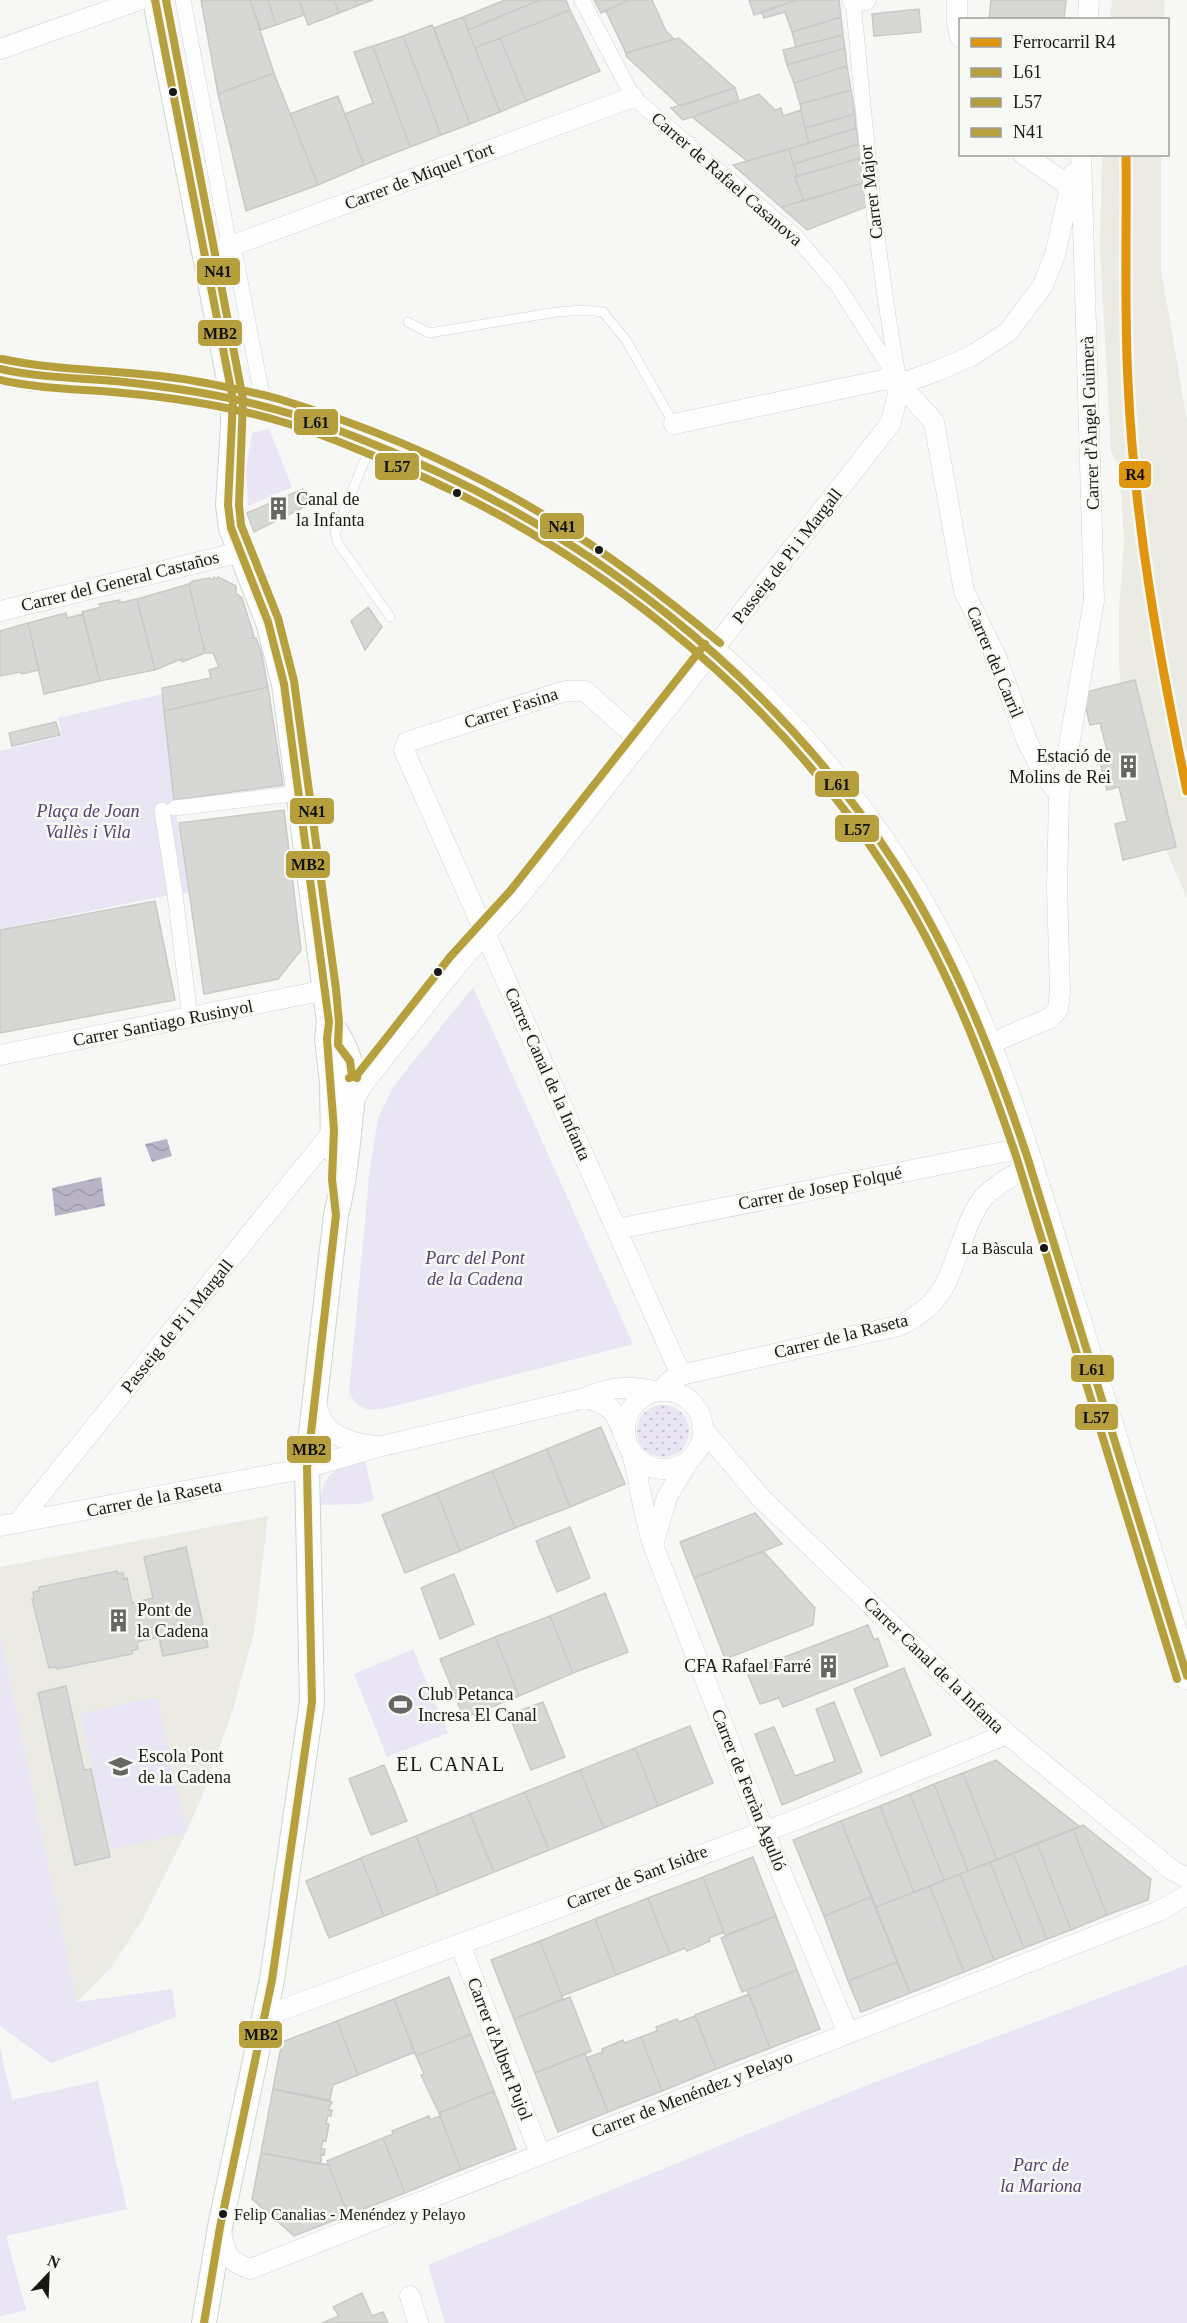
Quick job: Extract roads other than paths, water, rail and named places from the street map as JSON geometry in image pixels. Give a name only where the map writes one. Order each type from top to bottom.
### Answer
[{"type":"main road","points":[[0,369],[31,376],[126,383],[275,409],[372,443],[461,482],[546,528],[659,606],[713,651],[794,730],[835,780],[903,875],[951,962],[987,1045],[1026,1157],[1187,1676]]},
{"type":"main road","points":[[0,382],[31,376]]},
{"type":"street","points":[[0,49],[140,0]]},
{"type":"street","points":[[155,0],[233,400],[228,505],[231,528],[276,649],[284,684],[326,990],[334,1130],[332,1179],[336,1215]]},
{"type":"street","points":[[183,0],[228,239]]},
{"type":"street","name":"Carrer de Rafael Casanova","points":[[582,0],[633,96],[796,237],[838,286],[900,384]]},
{"type":"street","points":[[957,0],[959,32]]},
{"type":"street","points":[[1088,18],[1089,0]]},
{"type":"street","name":"Carrer Major","points":[[857,1],[862,114],[884,299],[900,384]]},
{"type":"street","name":"Carrer de Miquel Tort","points":[[204,254],[297,222],[633,96]]},
{"type":"street","points":[[1026,156],[1071,187]]},
{"type":"street","points":[[674,424],[887,379],[900,384],[973,355],[1008,332],[1042,287],[1055,255],[1079,156]]},
{"type":"street","name":"Carrer d'Àngel Guimerà","points":[[1059,794],[1094,600],[1095,570],[1079,156]]},
{"type":"street","points":[[235,255],[262,396]]},
{"type":"street","name":"Passeig de Pi i Margall","points":[[356,1092],[458,964],[519,897],[891,423],[900,384]]},
{"type":"street","name":"Carrer del Carril","points":[[900,384],[934,422],[964,591],[997,659],[1026,739],[1044,774],[1059,794]]},
{"type":"street","name":"Carrer del General Castaños","points":[[0,611],[241,552]]},
{"type":"street","name":"Carrer Fasina","points":[[404,750],[407,742],[565,690],[585,691],[642,742]]},
{"type":"street","name":"Carrer Canal de la Infanta","points":[[404,750],[484,935],[681,1375]]},
{"type":"street","points":[[190,1018],[175,894],[168,809],[300,793]]},
{"type":"street","points":[[987,1045],[1050,1018],[1058,1009],[1061,977],[1057,888],[1059,794]]},
{"type":"street","name":"Carrer Santiago Rusinyol","points":[[0,1055],[326,990]]},
{"type":"street","points":[[204,2323],[220,2227],[255,2051],[265,2016],[312,1702],[307,1468],[336,1215],[344,1183],[356,1092],[345,1049],[339,1035],[329,1022]]},
{"type":"street","points":[[328,1049],[340,1065],[342,1083],[356,1092]]},
{"type":"street","name":"Passeig de Pi i Margall","points":[[10,1523],[334,1130]]},
{"type":"street","name":"Carrer de Josep Folqué","points":[[617,1229],[1026,1157]]},
{"type":"street","name":"Carrer de la Raseta","points":[[681,1375],[898,1326],[918,1316],[932,1304],[946,1284],[974,1212],[982,1200],[1026,1157]]},
{"type":"street","points":[[629,1447],[627,1425],[632,1408],[641,1398],[657,1391],[681,1375]]},
{"type":"street","name":"Carrer de la Raseta","points":[[10,1523],[307,1468],[325,1450],[378,1447],[585,1398],[603,1390],[637,1387],[657,1391]]},
{"type":"street","points":[[653,1545],[667,1497],[697,1450],[702,1428],[700,1415],[686,1398],[676,1393],[657,1391]]},
{"type":"street","points":[[585,1398],[600,1402],[615,1412],[629,1447],[641,1461],[652,1467],[665,1469],[678,1467],[689,1460]]},
{"type":"street","name":"Carrer de la Raseta","points":[[315,1401],[324,1424],[333,1432],[358,1444],[378,1447]]},
{"type":"street","name":"Carrer Canal de la Infanta","points":[[702,1428],[761,1498],[1007,1734],[1172,1870],[1187,1878]]},
{"type":"street","name":"Carrer de Ferràn Agulló","points":[[629,1447],[640,1484],[646,1524],[653,1545],[764,1831],[848,2033]]},
{"type":"street","name":"Carrer de Sant Isidre","points":[[265,2016],[764,1831],[1007,1734]]},
{"type":"street","name":"Carrer de Menéndez y Pelayo","points":[[220,2227],[225,2253],[233,2262],[250,2270],[1159,1911],[1187,1895]]},
{"type":"street","name":"Carrer d'Albert Pujol","points":[[460,1944],[540,2154]]},
{"type":"street","points":[[410,2296],[418,2323]]},
{"type":"lane","points":[[408,322],[429,333],[556,312],[584,310],[603,312],[627,340],[674,424]]},
{"type":"lane","points":[[372,443],[335,533],[338,543],[390,617]]},
{"type":"water","points":[[167,1139],[172,1156],[152,1162],[145,1144]]},
{"type":"water","points":[[101,1177],[105,1206],[55,1216],[52,1188]]},
{"type":"rail line","name":"R4","points":[[1126,156],[1127,353],[1131,434],[1149,588],[1187,791]]},
{"type":"place","name":"Canal de la Infanta","points":[[278,509]]},
{"type":"place","name":"Estació de Molins de Rei","points":[[1129,766]]},
{"type":"place","name":"La Bàscula","points":[[1044,1248]]},
{"type":"place","name":"Pont de la Cadena","points":[[119,1620]]},
{"type":"place","name":"CFA Rafael Farré","points":[[829,1666]]},
{"type":"place","name":"Club Petanca Incresa El Canal","points":[[400,1704]]},
{"type":"place","name":"Escola Pont de la Cadena","points":[[120,1766]]},
{"type":"place","name":"Felip Canalias - Menéndez y Pelayo","points":[[223,2214]]},
{"type":"district","name":"EL CANAL","points":[[451,1764]]},
{"type":"park label","name":"Plaça de Joan Vallès i Vila","points":[[88,821]]},
{"type":"park label","name":"Parc del Pont de la Cadena","points":[[475,1268]]},
{"type":"park label","name":"Parc de la Mariona","points":[[1041,2175]]}]
